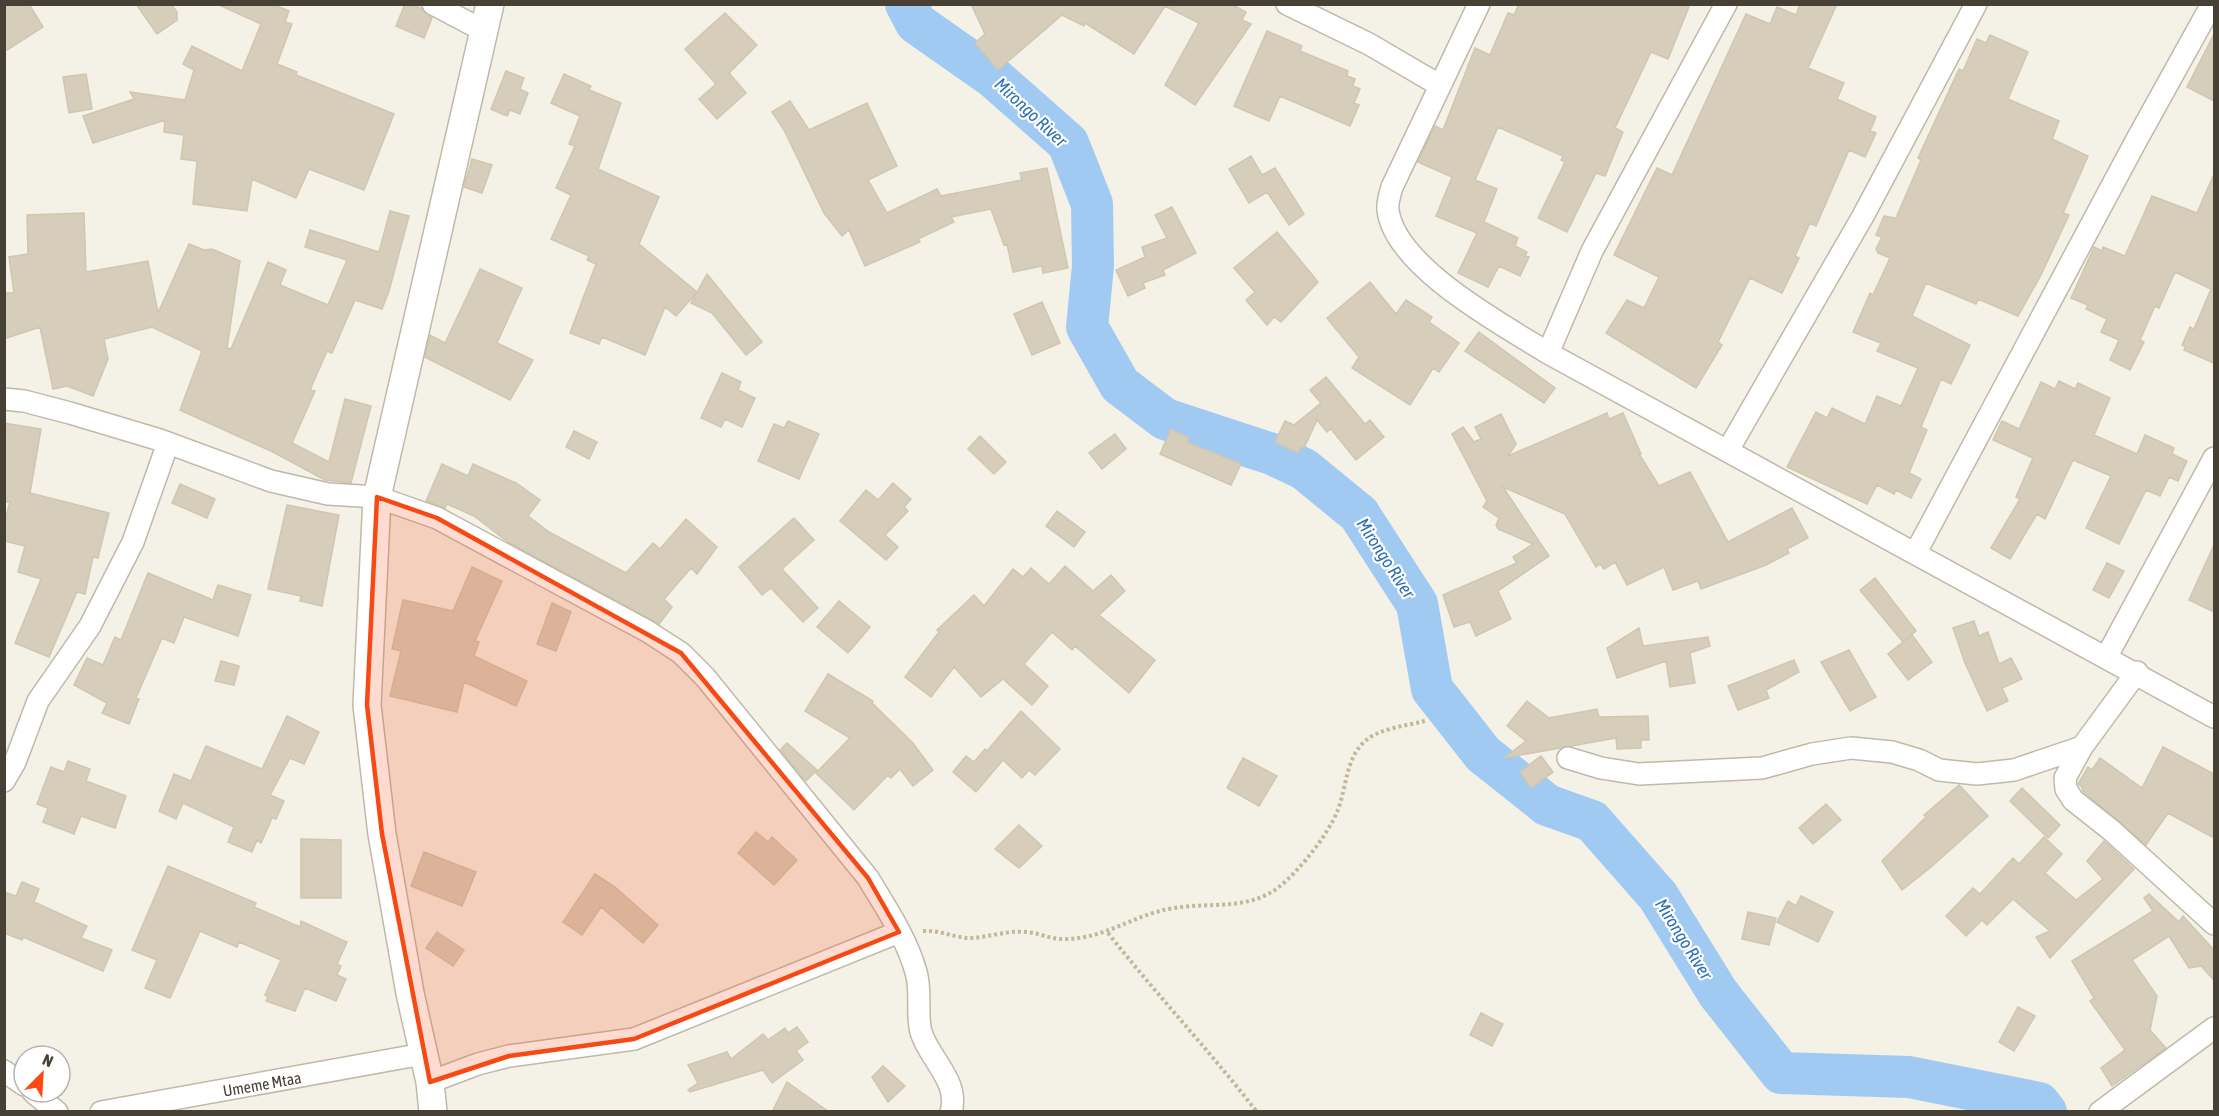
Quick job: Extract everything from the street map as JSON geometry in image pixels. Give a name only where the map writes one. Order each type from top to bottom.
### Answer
[{"type":"street","points":[[433,4],[484,31]]},
{"type":"street","points":[[433,1112],[430,1082],[382,834],[367,705],[377,497],[490,4]]},
{"type":"street","points":[[1287,4],[1369,44],[1439,85]]},
{"type":"street","points":[[1479,4],[1392,188],[1388,209],[1395,231],[1423,267],[1457,297],[1548,352],[2214,716]]},
{"type":"street","points":[[1548,352],[1592,251],[1726,4]]},
{"type":"street","points":[[1728,450],[1863,216],[1976,4]]},
{"type":"street","points":[[1916,552],[2212,4]]},
{"type":"street","points":[[4,399],[24,401],[70,413],[168,443],[271,481],[328,494],[377,497],[437,518],[647,631],[681,652],[730,706],[868,878],[901,934],[916,973],[921,1031],[952,1093],[951,1112]]},
{"type":"street","points":[[4,781],[15,762],[38,701],[90,626],[133,542],[168,443]]},
{"type":"street","points":[[2107,656],[2214,458]]},
{"type":"street","points":[[2137,672],[2082,747],[2065,778],[2066,789],[2073,800],[2214,924]]},
{"type":"street","points":[[1568,758],[1601,768],[1639,774],[1762,768],[1812,754],[1851,748],[1892,752],[1919,760],[1939,770],[1977,774],[2014,770],[2082,747]]},
{"type":"street","points":[[430,1082],[478,1064],[509,1056],[634,1039],[901,934]]},
{"type":"street","points":[[2100,1112],[2214,1028]]},
{"type":"street","name":"Umeme Mtaa","points":[[102,1112],[423,1054]]},
{"type":"path","points":[[901,934],[926,931],[964,938],[984,938],[1026,932],[1065,940],[1108,933],[1147,913],[1176,907],[1230,906],[1262,897],[1278,887],[1303,863],[1336,813],[1349,768],[1356,753],[1366,741],[1377,734],[1425,721]]},
{"type":"path","points":[[1108,933],[1151,988],[1228,1074],[1257,1112]]},
{"type":"highlighted area","points":[[377,497],[437,518],[681,653],[868,878],[899,932],[634,1039],[509,1056],[430,1082],[382,834],[367,705]]},
{"type":"building","points":[[4,4],[29,4],[43,27],[4,52]]},
{"type":"building","points":[[136,4],[171,4],[177,12],[177,20],[157,34]]},
{"type":"building","points":[[217,4],[272,4],[289,11],[285,22],[292,24],[277,64],[297,72],[296,75],[394,114],[364,190],[309,169],[296,198],[252,179],[247,211],[193,204],[197,161],[181,159],[184,135],[164,132],[165,120],[93,143],[83,116],[134,99],[130,92],[185,100],[194,70],[183,64],[192,46],[242,71],[261,24]]},
{"type":"building","points":[[405,4],[421,8],[432,18],[424,38],[396,26]]},
{"type":"building","points":[[971,4],[1231,4],[1246,12],[1242,20],[1251,24],[1195,105],[1165,85],[1199,23],[1165,6],[1134,54],[1085,23],[1084,26],[1062,15],[998,70],[975,43],[985,34]]},
{"type":"building","points":[[1519,4],[1690,4],[1668,59],[1651,52],[1615,128],[1623,132],[1605,176],[1596,173],[1567,232],[1538,218],[1565,162],[1561,160],[1563,156],[1498,127],[1475,180],[1497,189],[1484,222],[1518,238],[1515,246],[1527,252],[1525,256],[1529,257],[1520,276],[1499,266],[1488,287],[1458,273],[1477,233],[1436,216],[1452,177],[1418,162],[1435,126],[1443,130],[1475,48],[1490,55],[1508,13],[1514,15]]},
{"type":"building","points":[[1800,4],[1837,4],[1808,68],[1844,83],[1837,99],[1876,117],[1870,131],[1876,133],[1865,157],[1849,150],[1816,226],[1810,223],[1795,256],[1799,258],[1782,293],[1750,278],[1718,342],[1722,345],[1696,388],[1606,333],[1627,300],[1644,308],[1659,277],[1614,255],[1657,168],[1672,175],[1746,14],[1770,24],[1777,7],[1796,15]]},
{"type":"building","points":[[725,13],[757,45],[729,73],[746,93],[717,119],[699,99],[716,84],[685,49]]},
{"type":"building","points":[[1267,31],[1302,46],[1300,51],[1348,71],[1347,76],[1355,79],[1353,86],[1360,89],[1354,103],[1359,105],[1350,126],[1280,96],[1269,121],[1234,106]]},
{"type":"building","points":[[2214,34],[2214,101],[2187,87]]},
{"type":"building","points":[[1990,35],[2028,52],[2008,99],[2059,121],[2052,139],[2088,156],[2063,213],[2069,215],[2041,275],[2018,316],[1978,299],[1976,304],[1926,283],[1912,316],[1970,345],[1951,384],[1941,379],[1921,427],[1927,430],[1909,473],[1921,479],[1911,498],[1896,490],[1894,494],[1877,485],[1867,504],[1787,467],[1816,412],[1827,418],[1832,408],[1865,424],[1877,396],[1901,406],[1918,368],[1877,351],[1881,343],[1853,332],[1870,293],[1873,295],[1890,258],[1878,253],[1876,249],[1882,237],[1876,235],[1884,216],[1896,218],[1921,160],[1918,158],[1959,69],[1963,71],[1977,39],[1986,43]]},
{"type":"building","points":[[506,71],[524,78],[520,89],[528,93],[520,114],[510,110],[507,116],[491,109]]},
{"type":"building","points":[[86,74],[92,109],[69,113],[63,77]]},
{"type":"building","points":[[564,74],[591,86],[589,90],[621,103],[598,169],[659,197],[639,244],[697,292],[676,316],[665,307],[645,355],[602,337],[599,344],[570,333],[596,264],[587,260],[589,256],[551,239],[571,195],[556,188],[575,146],[569,144],[580,116],[551,103]]},
{"type":"building","points":[[790,101],[809,130],[867,103],[897,166],[868,180],[887,213],[937,189],[941,196],[1022,180],[1020,173],[1047,168],[1068,268],[1043,273],[1042,266],[1013,272],[1007,244],[1004,245],[991,209],[951,217],[954,222],[918,239],[920,242],[865,266],[849,230],[842,236],[824,213],[784,130],[772,112]]},
{"type":"building","points":[[1251,156],[1262,175],[1275,168],[1304,214],[1289,225],[1267,192],[1249,203],[1229,169]]},
{"type":"building","points":[[472,159],[492,165],[482,193],[464,187]]},
{"type":"building","points":[[2214,174],[2214,363],[2184,350],[2185,347],[2182,345],[2190,327],[2194,329],[2211,289],[2175,272],[2159,308],[2155,306],[2140,340],[2144,342],[2130,370],[2110,360],[2119,340],[2101,332],[2107,319],[2086,309],[2088,305],[2071,298],[2094,247],[2102,251],[2103,247],[2125,256],[2152,196],[2197,213]]},
{"type":"building","points":[[1172,207],[1196,253],[1163,270],[1165,275],[1143,283],[1145,288],[1128,296],[1116,270],[1145,257],[1142,247],[1167,238],[1155,215]]},
{"type":"building","points":[[390,211],[409,216],[382,309],[355,300],[332,353],[327,351],[310,390],[315,391],[292,443],[329,462],[345,399],[371,406],[351,483],[325,480],[273,452],[180,410],[202,351],[152,327],[104,339],[108,359],[93,396],[67,386],[53,389],[40,327],[4,339],[4,293],[14,293],[9,257],[28,254],[27,215],[84,213],[86,272],[148,261],[158,313],[189,244],[204,250],[212,249],[240,261],[227,348],[231,349],[268,262],[286,270],[280,285],[328,305],[347,260],[305,247],[310,230],[379,252]]},
{"type":"building","points":[[1277,232],[1318,282],[1281,322],[1274,317],[1267,325],[1246,300],[1255,292],[1234,268]]},
{"type":"building","points":[[480,269],[522,288],[497,343],[533,360],[510,400],[425,357],[430,335],[445,343]]},
{"type":"building","points":[[707,274],[762,342],[746,355],[712,313],[691,303]]},
{"type":"building","points":[[1370,282],[1396,314],[1406,300],[1432,317],[1429,322],[1459,343],[1439,372],[1433,368],[1410,405],[1352,368],[1359,357],[1327,318]]},
{"type":"building","points":[[1042,302],[1060,343],[1032,355],[1014,314]]},
{"type":"building","points":[[1479,332],[1555,388],[1544,403],[1465,351]]},
{"type":"building","points":[[722,373],[741,382],[738,390],[755,398],[742,427],[725,419],[721,427],[701,418]]},
{"type":"building","points":[[1326,377],[1365,424],[1370,420],[1384,437],[1356,460],[1331,429],[1327,432],[1317,420],[1304,448],[1301,447],[1298,453],[1275,442],[1285,421],[1294,425],[1321,403],[1310,390]]},
{"type":"building","points":[[2059,381],[2075,389],[2078,383],[2110,398],[2094,435],[2137,454],[2145,435],[2174,448],[2172,454],[2187,461],[2178,481],[2169,477],[2160,496],[2146,490],[2119,544],[2086,528],[2111,476],[2073,460],[2045,519],[2037,514],[2010,559],[1991,548],[2020,499],[2016,497],[2033,458],[1993,440],[2002,421],[2019,429],[2041,382],[2055,389]]},
{"type":"building","points":[[1607,413],[1609,419],[1623,413],[1641,454],[1639,454],[1659,486],[1690,472],[1728,542],[1792,508],[1808,538],[1787,549],[1789,553],[1766,565],[1701,589],[1698,581],[1673,590],[1664,567],[1627,585],[1615,562],[1604,569],[1600,564],[1596,567],[1565,514],[1503,487],[1549,556],[1498,591],[1511,619],[1476,636],[1470,622],[1454,627],[1443,595],[1517,563],[1513,557],[1533,544],[1498,529],[1496,525],[1499,518],[1483,507],[1487,501],[1452,434],[1463,427],[1474,442],[1481,439],[1475,427],[1501,414],[1516,444],[1508,456]]},
{"type":"building","points":[[788,421],[819,434],[799,479],[758,461],[774,424],[784,428]]},
{"type":"building","points":[[4,423],[41,429],[30,493],[109,513],[98,558],[93,557],[85,594],[77,592],[49,657],[15,643],[41,579],[18,572],[25,546],[4,541],[4,523],[10,502],[4,502]]},
{"type":"building","points":[[1171,429],[1189,438],[1187,442],[1241,464],[1231,485],[1160,454]]},
{"type":"building","points":[[574,431],[597,442],[589,459],[566,447]]},
{"type":"building","points":[[1115,434],[1126,449],[1102,469],[1089,453]]},
{"type":"building","points":[[980,436],[1006,462],[994,474],[968,449]]},
{"type":"building","points":[[442,464],[468,476],[473,464],[516,483],[540,500],[528,516],[549,532],[626,573],[653,543],[660,549],[686,519],[717,547],[697,574],[691,568],[664,599],[672,607],[659,624],[508,542],[474,516],[447,504],[445,508],[426,501]]},
{"type":"building","points":[[893,483],[911,499],[904,507],[908,511],[885,535],[898,547],[886,560],[840,521],[866,490],[878,500]]},
{"type":"building","points":[[180,484],[215,499],[207,518],[172,503]]},
{"type":"building","points":[[287,505],[339,515],[322,606],[300,601],[301,596],[268,589]]},
{"type":"building","points":[[1057,511],[1085,532],[1074,547],[1046,526]]},
{"type":"building","points":[[794,518],[814,540],[782,569],[818,608],[803,622],[771,588],[762,595],[739,567]]},
{"type":"building","points":[[2214,545],[2214,612],[2189,600]]},
{"type":"building","points":[[2107,563],[2124,571],[2109,598],[2093,590]]},
{"type":"building","points":[[1065,566],[1093,591],[1111,575],[1125,591],[1099,615],[1155,660],[1129,693],[1075,646],[1072,650],[1052,632],[1024,664],[1048,686],[1032,705],[1003,679],[981,697],[954,667],[931,697],[905,677],[939,632],[937,630],[974,595],[984,606],[1013,569],[1023,577],[1031,568],[1049,584]]},
{"type":"building","points":[[472,567],[502,581],[475,641],[479,642],[474,656],[527,681],[516,706],[464,682],[457,712],[390,696],[401,651],[392,649],[403,600],[453,611]]},
{"type":"building","points":[[148,573],[213,600],[218,585],[251,595],[238,636],[184,617],[174,643],[162,638],[136,698],[139,699],[129,724],[102,713],[107,703],[74,685],[87,658],[103,665],[115,637],[121,640]]},
{"type":"building","points":[[1875,578],[1916,631],[1903,642],[1860,590]]},
{"type":"building","points":[[839,601],[870,627],[848,653],[817,627]]},
{"type":"building","points":[[552,603],[571,612],[556,651],[537,644]]},
{"type":"building","points":[[1974,621],[1979,636],[1988,632],[1999,664],[2011,658],[2022,679],[2002,688],[2008,701],[1987,711],[1965,663],[1953,628]]},
{"type":"building","points":[[1639,628],[1643,646],[1708,637],[1710,646],[1690,653],[1695,683],[1670,687],[1666,661],[1617,678],[1607,648]]},
{"type":"building","points":[[1912,635],[1932,662],[1908,680],[1888,654]]},
{"type":"building","points":[[1849,650],[1876,697],[1850,711],[1821,662]]},
{"type":"building","points":[[1794,660],[1799,672],[1766,690],[1769,698],[1738,710],[1728,686]]},
{"type":"building","points":[[221,661],[239,666],[234,685],[215,681]]},
{"type":"building","points":[[828,674],[873,701],[872,703],[912,742],[933,770],[913,786],[900,769],[891,778],[888,775],[854,810],[816,773],[850,738],[805,711]]},
{"type":"building","points":[[1527,701],[1549,718],[1597,709],[1599,717],[1648,716],[1649,740],[1641,740],[1641,748],[1617,749],[1616,738],[1504,758],[1526,741],[1507,726]]},
{"type":"building","points":[[1021,711],[1060,749],[1035,775],[1029,770],[1022,778],[1003,760],[976,792],[953,772],[966,756],[974,762],[985,749],[987,751]]},
{"type":"building","points":[[287,716],[319,732],[304,764],[290,758],[270,795],[284,801],[276,819],[272,818],[261,843],[257,840],[252,852],[228,842],[234,827],[183,803],[176,819],[159,811],[174,774],[191,781],[206,746],[262,769]]},
{"type":"building","points":[[787,743],[817,770],[806,781],[780,750]]},
{"type":"building","points":[[2163,747],[2214,774],[2214,838],[2168,813],[2146,845],[2083,791],[2078,784],[2088,767],[2092,770],[2100,758],[2142,788]]},
{"type":"building","points":[[1541,756],[1553,772],[1531,788],[1520,772]]},
{"type":"building","points":[[1243,758],[1277,776],[1259,806],[1227,788]]},
{"type":"building","points":[[68,761],[90,769],[86,781],[126,796],[115,828],[81,816],[74,834],[43,822],[48,808],[37,804],[51,767],[64,772]]},
{"type":"building","points":[[1959,785],[1988,816],[1902,890],[1882,861],[1926,817],[1924,815]]},
{"type":"building","points":[[2022,788],[2060,825],[2048,838],[2010,801]]},
{"type":"building","points":[[1826,804],[1841,820],[1813,844],[1799,828]]},
{"type":"building","points":[[1019,825],[1042,846],[1019,868],[995,849]]},
{"type":"building","points":[[756,832],[768,842],[772,837],[797,860],[774,885],[738,853]]},
{"type":"building","points":[[2044,837],[2062,854],[2045,873],[2076,900],[2103,879],[2087,861],[2104,841],[2134,869],[2050,958],[2036,937],[2050,931],[2013,899],[1987,925],[1982,920],[1966,936],[1946,916],[1973,888],[1980,894],[2013,858],[2019,864]]},
{"type":"building","points":[[301,839],[341,840],[341,898],[301,898]]},
{"type":"building","points":[[424,852],[476,872],[462,906],[411,886]]},
{"type":"building","points":[[168,866],[256,903],[254,907],[300,927],[301,921],[347,942],[337,964],[341,966],[337,975],[346,979],[336,1001],[305,988],[295,1011],[266,1001],[268,997],[265,995],[281,960],[239,942],[237,947],[200,931],[170,998],[145,988],[157,960],[132,950]]},
{"type":"building","points":[[595,874],[615,887],[658,925],[643,943],[601,907],[582,935],[563,922]]},
{"type":"building","points":[[22,882],[39,889],[34,902],[87,926],[81,938],[112,950],[103,971],[23,937],[22,940],[4,933],[4,892],[16,896]]},
{"type":"building","points":[[2149,894],[2179,922],[2183,916],[2214,950],[2214,980],[2201,966],[2189,968],[2169,936],[2132,960],[2157,996],[2150,1030],[2166,1048],[2112,1086],[2101,1068],[2125,1050],[2090,1001],[2094,998],[2072,961],[2153,911],[2144,898]]},
{"type":"building","points":[[1801,896],[1833,912],[1818,942],[1777,922],[1788,901],[1796,906]]},
{"type":"building","points":[[1748,912],[1776,918],[1769,945],[1742,939]]},
{"type":"building","points":[[437,932],[464,950],[453,966],[426,948]]},
{"type":"building","points":[[2018,1007],[2035,1016],[2014,1051],[1999,1042]]},
{"type":"building","points":[[1481,1013],[1503,1024],[1492,1046],[1470,1035]]},
{"type":"building","points":[[797,1027],[808,1042],[796,1051],[803,1060],[772,1083],[763,1070],[690,1092],[688,1090],[698,1083],[688,1065],[727,1052],[731,1059],[763,1034],[768,1040],[785,1028],[788,1033]]},
{"type":"building","points":[[883,1066],[905,1086],[888,1102],[872,1077]]},
{"type":"building","points":[[787,1082],[829,1112],[772,1112]]},
{"type":"waterway","name":"Mirongo River","points":[[906,4],[916,23],[993,77],[1068,143],[1092,204],[1093,266],[1087,327],[1120,385],[1165,419],[1272,454],[1304,469],[1359,514],[1417,604],[1432,689],[1483,754],[1547,805],[1592,821],[1658,896],[1718,993],[1781,1073],[1909,1077],[2039,1103],[2046,1112]]}]
